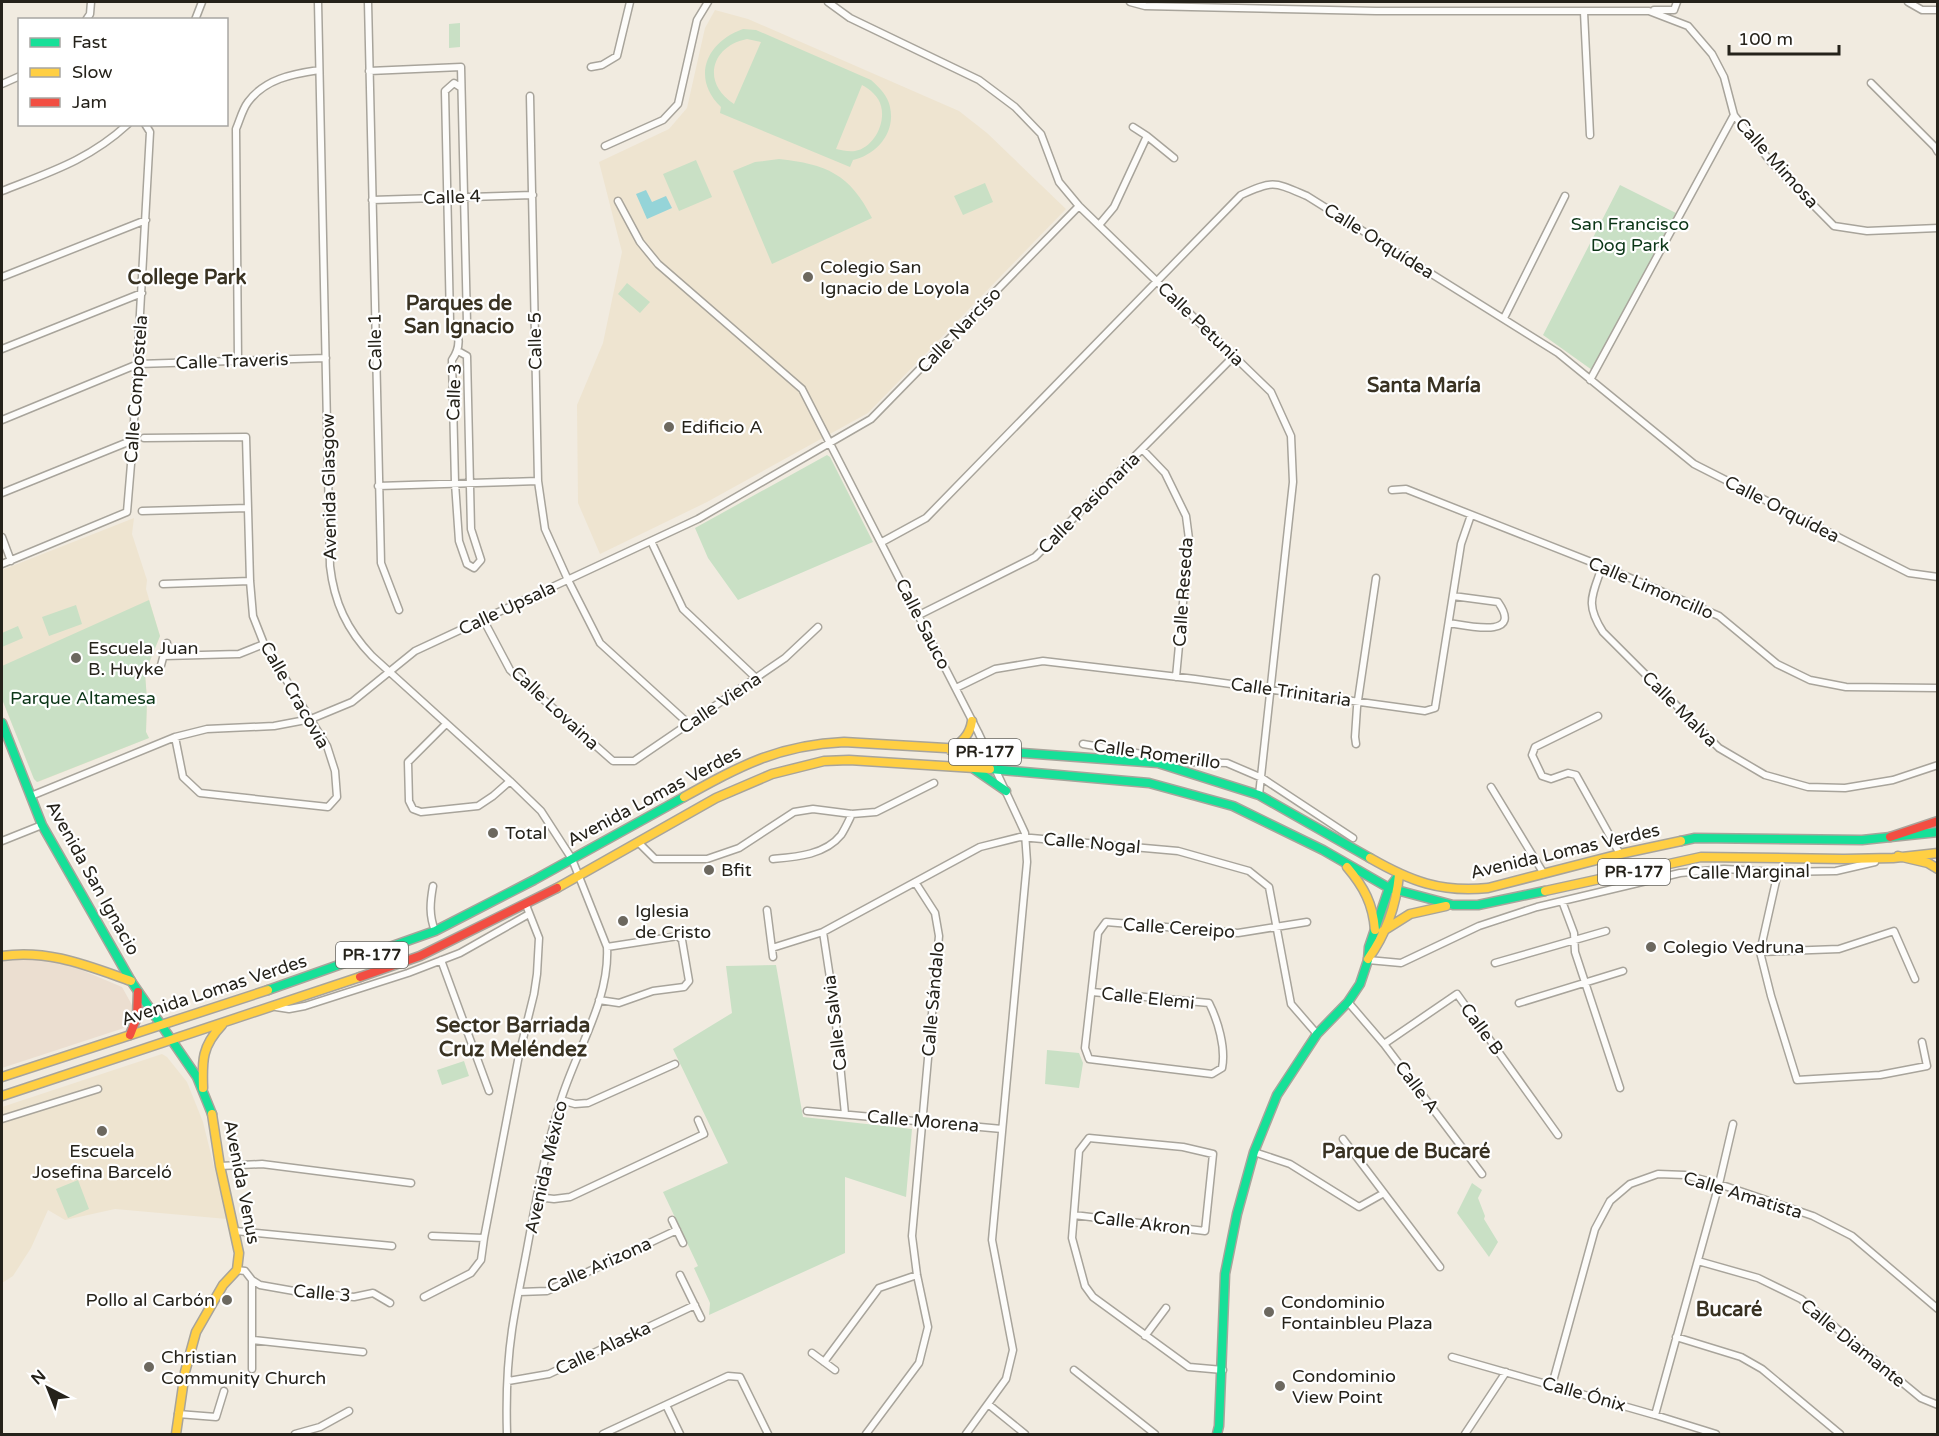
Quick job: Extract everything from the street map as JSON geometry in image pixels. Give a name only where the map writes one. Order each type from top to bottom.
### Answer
[{"type":"main road","points":[[950,750],[967,737],[972,721]]},
{"type":"main road","name":"Avenida San Ignacio","points":[[2,723],[42,825],[131,981],[173,1039]]},
{"type":"main road","name":"Avenida Lomas Verdes","points":[[2,1077],[313,975],[435,931],[572,859],[739,766],[790,748],[820,743],[843,742],[1158,763],[1259,795],[1399,875],[1446,889],[1488,888],[1620,854],[1695,838],[1841,840],[1938,832]]},
{"type":"main road","name":"Avenida Lomas Verdes","points":[[2,1096],[420,956],[526,905],[716,798],[772,774],[824,761],[849,760],[995,769],[1149,783],[1233,806],[1342,860],[1389,888],[1453,905],[1478,905],[1701,857],[1813,859],[1895,857],[1938,853]]},
{"type":"main road","points":[[972,768],[1006,792]]},
{"type":"main road","points":[[1890,837],[1938,821]]},
{"type":"main road","points":[[1895,857],[1928,863],[1938,869]]},
{"type":"main road","points":[[1342,860],[1369,895],[1379,931]]},
{"type":"main road","points":[[1379,931],[1398,892],[1399,875]]},
{"type":"main road","points":[[1217,1434],[1220,1426],[1223,1370],[1225,1274],[1237,1214],[1254,1152],[1277,1095],[1317,1034],[1348,1002],[1360,984],[1368,960],[1376,948],[1389,888],[1399,875]]},
{"type":"main road","points":[[1379,931],[1410,914],[1453,905]]},
{"type":"main road","points":[[2,956],[29,952],[50,955],[131,981]]},
{"type":"main road","points":[[130,1035],[137,1017],[138,992]]},
{"type":"main road","points":[[203,1088],[202,1054],[213,1035],[225,1022]]},
{"type":"main road","name":"Avenida Venus","points":[[173,1039],[203,1088],[212,1112],[220,1166],[239,1253],[237,1270],[210,1305],[196,1332],[185,1372],[176,1434]]},
{"type":"street","points":[[87,18],[91,2]]},
{"type":"street","points":[[196,18],[202,2]]},
{"type":"street","name":"Avenida Glasgow","points":[[318,2],[332,583],[345,620],[365,648],[389,673],[541,811],[572,859],[580,876]]},
{"type":"street","name":"Calle 1","points":[[368,2],[381,563],[399,610]]},
{"type":"street","points":[[591,68],[602,65],[617,56],[630,2]]},
{"type":"street","points":[[605,146],[663,120],[678,104],[697,20],[708,2]]},
{"type":"street","name":"Calle Petunia","points":[[828,2],[850,18],[979,80],[1015,107],[1041,134],[1059,182],[1079,207],[1271,392],[1291,436],[1293,482],[1259,795]]},
{"type":"street","name":"Calle Mimosa","points":[[1130,2],[1145,6],[1376,11],[1649,10],[1688,26],[1712,54],[1724,77],[1734,115],[1770,161],[1834,226],[1866,231],[1938,228]]},
{"type":"street","points":[[1376,2],[1376,11]]},
{"type":"street","points":[[1674,10],[1677,2]]},
{"type":"street","points":[[1908,2],[1922,10],[1938,10]]},
{"type":"street","points":[[1649,10],[1674,10],[1688,26]]},
{"type":"street","points":[[1584,12],[1590,135]]},
{"type":"street","points":[[369,71],[461,66],[467,322],[458,329]]},
{"type":"street","points":[[238,360],[236,129],[247,103],[267,85],[287,75],[319,70]]},
{"type":"street","points":[[2,84],[18,77]]},
{"type":"street","name":"Calle 3","points":[[460,87],[454,83],[445,91],[450,321],[458,329],[458,351],[452,360],[459,541],[467,564],[474,568],[481,560],[471,529],[470,482]]},
{"type":"street","points":[[1871,83],[1938,152]]},
{"type":"street","name":"Calle 5","points":[[530,96],[538,481],[545,529],[600,644],[689,724]]},
{"type":"street","points":[[1590,380],[1734,115]]},
{"type":"street","points":[[2,191],[79,160],[109,142],[126,126]]},
{"type":"street","name":"Calle Compostela","points":[[11,561],[127,512],[134,440],[146,220],[150,132],[146,126]]},
{"type":"street","points":[[1133,127],[1174,158]]},
{"type":"street","points":[[1099,225],[1114,207],[1147,136]]},
{"type":"street","name":"Calle Orquídea","points":[[882,542],[926,518],[1241,195],[1264,185],[1278,184],[1307,196],[1558,353],[1694,464],[1909,573],[1938,577]]},
{"type":"street","name":"Calle 4","points":[[372,200],[533,195]]},
{"type":"street","points":[[1504,318],[1565,196]]},
{"type":"street","name":"Calle Sauco","points":[[618,201],[640,242],[658,264],[802,389],[956,688],[1026,837],[1027,862],[992,1240],[1013,1350],[1006,1379],[966,1434]]},
{"type":"street","name":"Calle Narciso","points":[[831,443],[871,419],[1079,207]]},
{"type":"street","points":[[2,277],[146,220]]},
{"type":"street","points":[[2,349],[142,293]]},
{"type":"street","points":[[458,351],[467,356],[470,482]]},
{"type":"street","name":"Calle Pasionaria","points":[[919,615],[1035,557],[1234,356]]},
{"type":"street","name":"Calle Traveris","points":[[138,364],[326,358]]},
{"type":"street","points":[[2,420],[138,364]]},
{"type":"street","name":"Calle Cracovia","points":[[144,438],[246,437],[253,616],[264,644],[327,746],[335,771],[337,797],[328,807],[200,793],[183,777],[175,737]]},
{"type":"street","points":[[2,493],[134,440]]},
{"type":"street","name":"Calle Upsala","points":[[31,796],[175,737],[207,729],[274,726],[311,719],[352,702],[415,651],[698,519],[831,443]]},
{"type":"street","name":"Calle Reseda","points":[[1142,449],[1165,473],[1186,516],[1189,539],[1176,677]]},
{"type":"street","points":[[378,486],[538,481]]},
{"type":"street","name":"Calle Limoncillo","points":[[1392,490],[1406,489],[1719,616],[1777,664],[1810,680],[1846,687],[1938,688]]},
{"type":"street","points":[[142,511],[248,508]]},
{"type":"street","name":"Calle Trinitaria","points":[[956,688],[995,669],[1043,661],[1425,711],[1435,708],[1461,544],[1472,515]]},
{"type":"street","points":[[2,537],[11,561],[2,564]]},
{"type":"street","points":[[651,542],[683,609],[756,678]]},
{"type":"street","name":"Calle Malva","points":[[1602,567],[1590,599],[1594,618],[1603,632],[1719,748],[1765,775],[1808,787],[1845,788],[1893,780],[1938,765]]},
{"type":"street","points":[[1356,744],[1354,737],[1376,578]]},
{"type":"street","points":[[163,584],[250,581]]},
{"type":"street","points":[[1449,623],[1488,628],[1500,626],[1506,619],[1506,614],[1498,602],[1453,596]]},
{"type":"street","name":"Calle Lovaina","points":[[483,619],[510,670],[614,761]]},
{"type":"street","name":"Calle Viena","points":[[614,761],[634,761],[785,658],[818,627]]},
{"type":"street","points":[[160,669],[167,643]]},
{"type":"street","points":[[164,656],[239,654],[264,644]]},
{"type":"street","points":[[1598,716],[1535,747],[1532,755],[1542,776],[1551,779],[1568,773],[1576,775],[1620,854]]},
{"type":"street","points":[[446,724],[408,762],[409,801],[414,809],[421,812],[478,806],[510,781]]},
{"type":"street","name":"Calle Romerillo","points":[[1083,744],[1189,762],[1227,763],[1262,778],[1353,838]]},
{"type":"street","points":[[639,843],[655,859],[707,859],[739,848],[794,812],[813,809],[852,814],[876,812],[934,783]]},
{"type":"street","points":[[1491,787],[1544,875]]},
{"type":"street","points":[[773,859],[802,856],[822,848],[840,836],[852,814]]},
{"type":"street","points":[[2,841],[42,825]]},
{"type":"street","name":"Calle Nogal","points":[[772,948],[823,932],[980,847],[1026,837],[1178,850],[1249,871],[1269,887],[1291,1004],[1317,1034]]},
{"type":"street","name":"Calle Marginal","points":[[1368,960],[1401,963],[1479,926],[1562,901],[1680,873],[1724,869],[1778,872],[1836,871],[1895,857]]},
{"type":"street","points":[[1778,872],[1760,952],[1797,1080],[1880,1075],[1927,1066],[1922,1042]]},
{"type":"street","name":"Avenida México","points":[[507,1434],[512,1331],[548,1145],[561,1100],[606,977],[607,947],[580,876]]},
{"type":"street","name":"Calle Sándalo","points":[[866,1434],[919,1363],[928,1327],[917,1275],[912,1236],[939,936],[935,914],[915,882]]},
{"type":"street","points":[[433,886],[429,906],[430,918],[435,931]]},
{"type":"street","points":[[1562,901],[1574,933],[1575,952],[1620,1088]]},
{"type":"street","points":[[424,1297],[471,1273],[481,1260],[519,1055],[537,974],[539,938],[526,905]]},
{"type":"street","points":[[767,910],[773,957]]},
{"type":"street","points":[[273,1007],[289,1009],[305,1006],[441,960],[480,943],[529,914]]},
{"type":"street","name":"Calle Cereipo","points":[[1222,1068],[1212,1074],[1089,1059],[1085,1048],[1098,933],[1106,922],[1238,933],[1277,928]]},
{"type":"street","points":[[1277,928],[1307,922]]},
{"type":"street","points":[[1495,963],[1606,931]]},
{"type":"street","points":[[1760,952],[1839,949],[1894,931],[1915,979]]},
{"type":"street","name":"Calle Salvia","points":[[823,932],[834,1004],[845,1114]]},
{"type":"street","points":[[599,1000],[619,1003],[652,991],[684,987],[689,981],[682,940],[678,936],[607,947]]},
{"type":"street","points":[[441,960],[489,1091]]},
{"type":"street","points":[[1520,1004],[1623,971]]},
{"type":"street","name":"Calle Elemi","points":[[1092,992],[1209,1004],[1216,1018],[1224,1060],[1222,1068]]},
{"type":"street","name":"Calle B","points":[[1384,1044],[1457,994],[1558,1135]]},
{"type":"street","name":"Calle A","points":[[1348,1002],[1384,1044],[1482,1174]]},
{"type":"street","points":[[561,1100],[575,1104],[588,1103],[675,1064]]},
{"type":"street","points":[[2,1119],[98,1089]]},
{"type":"street","name":"Calle Morena","points":[[807,1111],[1002,1129]]},
{"type":"street","points":[[537,1197],[570,1197],[704,1134],[698,1120]]},
{"type":"street","points":[[1655,1415],[1719,1184],[1733,1124]]},
{"type":"street","name":"Calle Akron","points":[[1089,1138],[1183,1147],[1213,1154],[1205,1231],[1074,1215],[1079,1151],[1089,1138]]},
{"type":"street","points":[[1343,1139],[1440,1267]]},
{"type":"street","points":[[1254,1152],[1290,1164],[1359,1207],[1384,1193]]},
{"type":"street","points":[[220,1166],[262,1164],[411,1183]]},
{"type":"street","name":"Calle Amatista","points":[[1552,1385],[1595,1229],[1610,1201],[1630,1184],[1658,1174],[1685,1175],[1719,1184],[1814,1216],[1852,1236],[1938,1309]]},
{"type":"street","points":[[1074,1215],[1072,1238],[1085,1286],[1094,1297],[1189,1367],[1223,1370]]},
{"type":"street","points":[[672,1220],[683,1243]]},
{"type":"street","name":"Calle Arizona","points":[[519,1292],[547,1291],[677,1230]]},
{"type":"street","points":[[235,1231],[392,1246]]},
{"type":"street","points":[[432,1236],[484,1238]]},
{"type":"street","name":"Calle Diamante","points":[[1698,1261],[1758,1278],[1801,1299],[1921,1398],[1938,1405]]},
{"type":"street","name":"Calle 3","points":[[237,1270],[245,1271],[252,1280],[260,1285],[354,1297],[373,1293],[390,1303]]},
{"type":"street","points":[[681,1275],[701,1318]]},
{"type":"street","points":[[824,1362],[879,1288],[917,1275]]},
{"type":"street","points":[[252,1280],[252,1369]]},
{"type":"street","name":"Calle Alaska","points":[[508,1381],[549,1374],[694,1305]]},
{"type":"street","points":[[1145,1336],[1166,1308]]},
{"type":"street","points":[[1676,1337],[1740,1357],[1762,1369],[1840,1434]]},
{"type":"street","points":[[253,1340],[363,1352]]},
{"type":"street","points":[[812,1353],[835,1370]]},
{"type":"street","name":"Calle Ónix","points":[[1452,1357],[1716,1434]]},
{"type":"street","points":[[1074,1370],[1145,1431],[1155,1434]]},
{"type":"street","points":[[1465,1434],[1506,1372]]},
{"type":"street","points":[[603,1434],[728,1376],[735,1375],[740,1377],[768,1434]]},
{"type":"street","points":[[178,1414],[216,1417],[224,1391]]},
{"type":"street","points":[[988,1404],[1024,1434]]},
{"type":"street","points":[[666,1405],[680,1434]]},
{"type":"street","points":[[295,1434],[320,1427],[349,1411]]},
{"type":"shaded area","name":"Colegio San Ignacio de Loyola","points":[[715,10],[748,19],[959,111],[987,133],[1066,209],[868,413],[707,502],[600,554],[578,503],[577,405],[603,343],[622,252],[599,162],[669,129],[687,108],[705,28]]},
{"type":"shaded area","name":"Escuela Juan B. Huyke","points":[[134,518],[132,534],[147,580],[146,589],[160,636],[145,673],[146,732],[149,738],[38,782],[34,779],[2,699],[2,570]]},
{"type":"shaded area","points":[[15,957],[46,958],[65,963],[122,987],[133,1010],[129,1022],[124,1028],[2,1068],[2,960]]},
{"type":"shaded area","points":[[162,1054],[187,1082],[203,1122],[227,1219],[115,1209],[65,1220],[48,1210],[31,1248],[13,1276],[2,1283],[2,1107]]},
{"type":"green space","points":[[460,23],[460,47],[449,48],[449,24]]},
{"type":"green space","points":[[743,29],[756,30],[871,80],[889,103],[891,117],[887,134],[876,148],[853,160],[850,167],[720,113],[721,107],[712,96],[705,73],[712,52],[730,35]],"holes":[[[747,39],[761,42],[734,104],[717,86],[714,76],[715,66],[718,57],[725,49]],[[862,85],[874,94],[880,103],[882,113],[880,127],[872,140],[861,149],[855,151],[836,149]]]},
{"type":"green space","points":[[779,159],[810,164],[835,174],[855,191],[872,218],[772,264],[733,171],[755,162]]},
{"type":"green space","points":[[696,160],[712,197],[679,211],[663,174]]},
{"type":"green space","points":[[985,183],[993,202],[963,215],[954,196]]},
{"type":"green space","name":"San Francisco Dog Park","points":[[1620,185],[1676,213],[1592,370],[1543,335]]},
{"type":"green space","points":[[627,283],[650,302],[640,313],[618,294]]},
{"type":"green space","points":[[827,455],[873,542],[738,600],[708,558],[695,528]]},
{"type":"green space","name":"Parque Altamesa","points":[[149,600],[160,636],[145,673],[146,732],[149,738],[37,782],[2,699],[2,666]]},
{"type":"green space","points":[[76,605],[82,624],[49,636],[42,617]]},
{"type":"green space","points":[[18,626],[23,638],[2,647],[2,633]]},
{"type":"green space","points":[[776,965],[803,1117],[912,1129],[906,1197],[845,1177],[845,1253],[709,1315],[710,1303],[694,1268],[698,1266],[663,1192],[728,1163],[673,1049],[732,1013],[726,966]]},
{"type":"green space","points":[[1047,1050],[1079,1053],[1083,1063],[1079,1088],[1045,1084]]},
{"type":"green space","points":[[464,1061],[469,1076],[442,1085],[437,1070]]},
{"type":"green space","points":[[78,1180],[89,1209],[68,1218],[56,1189]]},
{"type":"green space","points":[[1472,1183],[1482,1190],[1478,1198],[1484,1219],[1498,1242],[1489,1257],[1457,1213]]},
{"type":"water","points":[[646,190],[652,202],[666,196],[672,208],[647,219],[636,194]]},
{"type":"traffic: fast","points":[[2,723],[42,825],[131,981],[197,1077],[212,1114]]},
{"type":"traffic: fast","points":[[996,751],[1158,763],[1259,795],[1370,858]]},
{"type":"traffic: fast","points":[[974,769],[1006,791]]},
{"type":"traffic: fast","points":[[990,769],[1149,783],[1233,806],[1323,850],[1389,888],[1453,905],[1478,905],[1545,891]]},
{"type":"traffic: fast","points":[[268,990],[435,931],[534,880],[684,797]]},
{"type":"traffic: fast","points":[[1681,841],[1695,838],[1862,840],[1938,832]]},
{"type":"traffic: fast","points":[[1217,1434],[1225,1274],[1237,1214],[1254,1152],[1277,1095],[1317,1034],[1348,1002],[1360,984],[1368,960],[1369,947],[1389,888],[1399,875]]},
{"type":"traffic: slow","points":[[950,750],[965,738],[972,721]]},
{"type":"traffic: slow","points":[[684,797],[760,759],[820,744],[844,742],[996,751]]},
{"type":"traffic: slow","points":[[557,888],[716,798],[772,774],[824,761],[849,760],[990,769]]},
{"type":"traffic: slow","points":[[1370,858],[1426,884],[1471,889],[1488,888],[1620,854],[1681,841]]},
{"type":"traffic: slow","points":[[1545,891],[1701,857],[1844,859],[1893,858],[1938,853]]},
{"type":"traffic: slow","points":[[1898,856],[1928,863],[1938,869]]},
{"type":"traffic: slow","points":[[1347,867],[1367,896],[1375,930]]},
{"type":"traffic: slow","points":[[1368,959],[1389,919],[1399,875]]},
{"type":"traffic: slow","points":[[1383,931],[1410,914],[1446,906]]},
{"type":"traffic: slow","points":[[2,956],[36,955],[68,960],[131,981]]},
{"type":"traffic: slow","points":[[2,1096],[360,977]]},
{"type":"traffic: slow","points":[[2,1077],[268,990]]},
{"type":"traffic: slow","points":[[203,1088],[203,1069],[207,1047],[222,1025]]},
{"type":"traffic: slow","points":[[176,1434],[185,1372],[196,1332],[223,1285],[237,1270],[239,1253],[220,1166],[212,1114]]},
{"type":"traffic: jam","points":[[1890,837],[1938,821]]},
{"type":"traffic: jam","points":[[360,977],[420,956],[557,888]]},
{"type":"traffic: jam","points":[[130,1035],[137,1017],[138,992]]},
{"type":"place","name":"Colegio San Ignacio de Loyola","points":[[808,277]]},
{"type":"place","name":"Edificio A","points":[[669,427]]},
{"type":"place","name":"Escuela Juan B. Huyke","points":[[76,658]]},
{"type":"place","name":"Total","points":[[493,833]]},
{"type":"place","name":"Bfit","points":[[709,870]]},
{"type":"place","name":"Iglesia de Cristo","points":[[623,921]]},
{"type":"place","name":"Colegio Vedruna","points":[[1651,947]]},
{"type":"place","name":"Escuela Josefina Barceló","points":[[102,1131]]},
{"type":"place","name":"Pollo al Carbón","points":[[227,1300]]},
{"type":"place","name":"Condominio Fontainbleu Plaza","points":[[1269,1312]]},
{"type":"place","name":"Christian Community Church","points":[[149,1367]]},
{"type":"place","name":"Condominio View Point","points":[[1280,1386]]},
{"type":"district","name":"College Park","points":[[187,278]]},
{"type":"district","name":"Parques de San Ignacio","points":[[459,316]]},
{"type":"district","name":"Santa María","points":[[1424,386]]},
{"type":"district","name":"Sector Barriada Cruz Meléndez","points":[[513,1037]]},
{"type":"district","name":"Parque de Bucaré","points":[[1406,1152]]},
{"type":"district","name":"Bucaré","points":[[1729,1310]]}]
